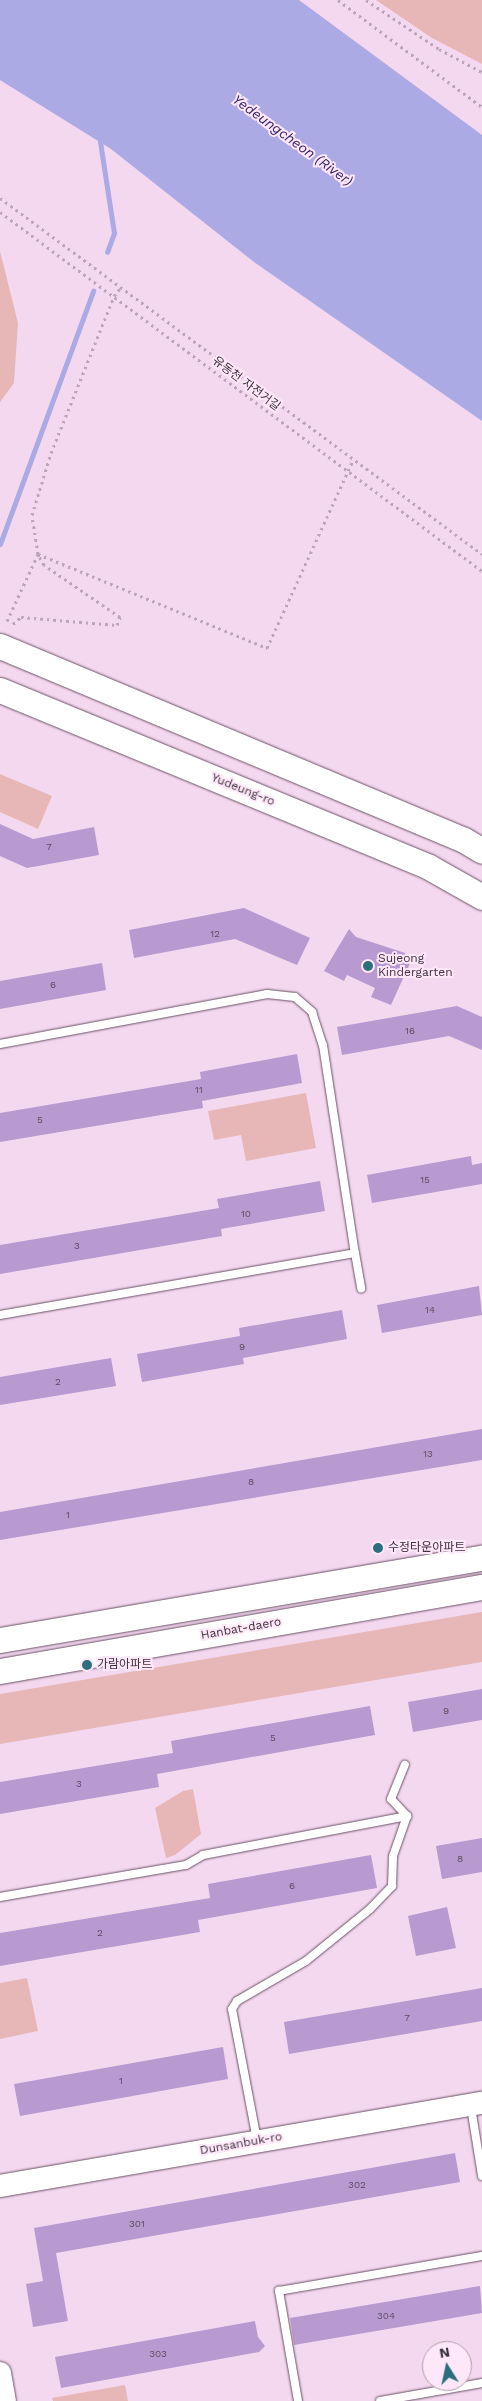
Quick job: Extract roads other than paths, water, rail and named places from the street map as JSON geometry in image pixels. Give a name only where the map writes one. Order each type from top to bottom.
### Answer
[{"type":"main road","points":[[0,646],[464,840],[482,851]]},
{"type":"main road","name":"Yudeung-ro","points":[[0,690],[429,867],[482,897]]},
{"type":"main road","points":[[0,1640],[482,1558]]},
{"type":"main road","name":"Hanbat-daero","points":[[0,1671],[482,1587]]},
{"type":"main road","name":"Dunsanbuk-ro","points":[[0,2186],[476,2104]]},
{"type":"main road","points":[[0,2372],[5,2401]]},
{"type":"lane","points":[[0,1044],[267,994],[295,997],[312,1012],[320,1036],[361,1288]]},
{"type":"lane","points":[[0,1315],[355,1253]]},
{"type":"lane","points":[[406,1765],[391,1799],[406,1816]]},
{"type":"lane","points":[[0,1897],[186,1865],[202,1855],[406,1816]]},
{"type":"lane","points":[[257,2142],[232,2009],[237,2001],[306,1961],[384,1896],[392,1886],[394,1856],[406,1816]]},
{"type":"lane","points":[[476,2104],[482,2176]]},
{"type":"lane","points":[[298,2401],[279,2291],[482,2256]]},
{"type":"lane","points":[[380,2401],[482,2384]]},
{"type":"water","name":"Yedeungcheon (River)","points":[[0,0],[299,0],[482,135],[482,421],[254,262],[111,149],[0,80]]},
{"type":"waterway","points":[[99,135],[114,233],[107,252]]},
{"type":"waterway","points":[[0,544],[93,291]]},
{"type":"place","name":"Sujeong Kindergarten","points":[[368,966]]},
{"type":"place","name":"수정타운아파트","points":[[378,1548]]},
{"type":"place","name":"가람아파트","points":[[87,1665]]}]
